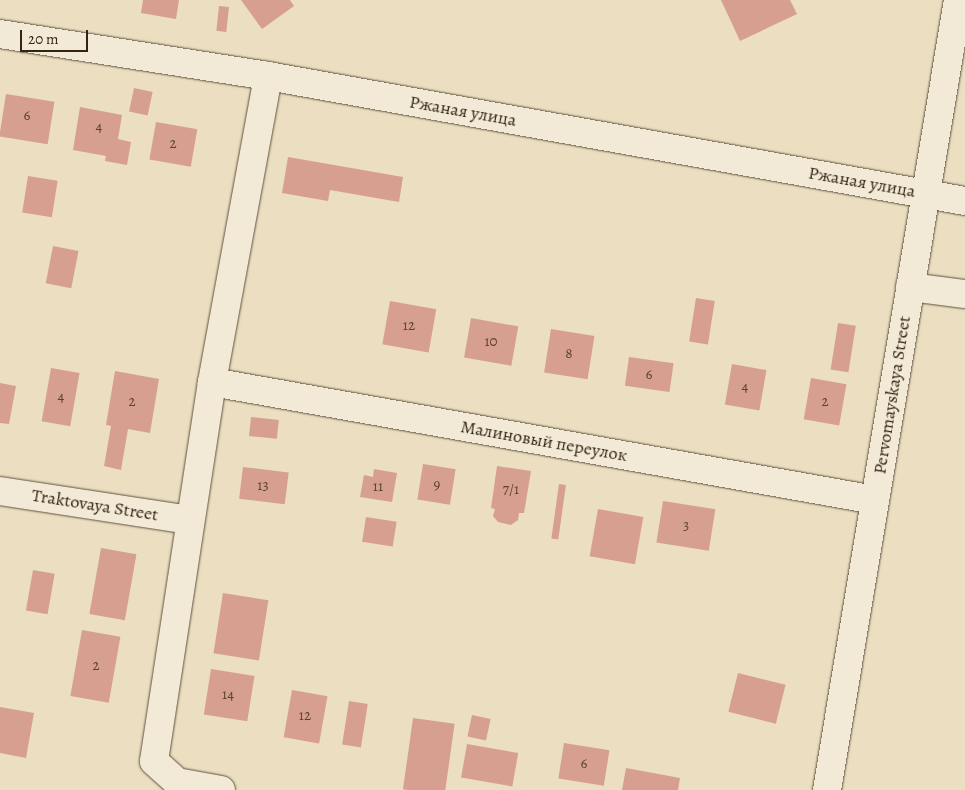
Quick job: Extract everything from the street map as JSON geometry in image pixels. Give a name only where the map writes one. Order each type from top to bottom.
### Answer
[{"type":"street","name":"Pervomayskaya Street","points":[[827,790],[958,0]]},
{"type":"street","name":"Ржаная улица","points":[[0,34],[268,76],[965,201]]},
{"type":"street","points":[[221,790],[177,782],[154,761],[212,382],[268,76]]},
{"type":"street","points":[[910,287],[965,294]]},
{"type":"street","name":"Малиновый переулок","points":[[212,382],[875,500]]},
{"type":"street","name":"Traktovaya Street","points":[[0,491],[190,520]]},
{"type":"building","points":[[143,0],[179,0],[176,19],[141,13]]},
{"type":"building","points":[[241,0],[290,0],[294,6],[262,29]]},
{"type":"building","points":[[721,0],[790,0],[797,14],[740,41]]},
{"type":"building","points":[[219,6],[229,7],[226,32],[216,31]]},
{"type":"building","points":[[134,88],[153,92],[148,115],[129,111]]},
{"type":"building","points":[[6,94],[54,102],[48,144],[0,137]]},
{"type":"building","points":[[80,107],[122,115],[118,139],[131,142],[127,165],[105,161],[106,156],[73,150]]},
{"type":"building","points":[[156,122],[197,129],[191,167],[149,159]]},
{"type":"building","points":[[288,157],[403,177],[399,202],[330,190],[328,201],[282,193]]},
{"type":"building","points":[[28,176],[58,181],[52,217],[22,213]]},
{"type":"building","points":[[53,246],[79,251],[71,288],[46,283]]},
{"type":"building","points":[[696,298],[715,301],[708,344],[689,341]]},
{"type":"building","points":[[390,301],[436,309],[429,352],[382,344]]},
{"type":"building","points":[[471,318],[518,326],[511,366],[464,357]]},
{"type":"building","points":[[838,323],[856,326],[848,372],[831,369]]},
{"type":"building","points":[[551,329],[594,336],[588,379],[544,372]]},
{"type":"building","points":[[629,357],[674,363],[670,392],[625,386]]},
{"type":"building","points":[[732,364],[766,370],[759,410],[725,404]]},
{"type":"building","points":[[51,368],[80,373],[70,426],[42,421]]},
{"type":"building","points":[[115,371],[159,379],[150,433],[128,429],[121,470],[104,466],[111,426],[106,425]]},
{"type":"building","points":[[811,378],[846,384],[839,426],[804,419]]},
{"type":"building","points":[[0,383],[16,386],[9,424],[0,423]]},
{"type":"building","points":[[251,417],[279,420],[277,439],[249,436]]},
{"type":"building","points":[[423,464],[456,469],[450,505],[417,500]]},
{"type":"building","points":[[497,466],[531,471],[524,513],[519,513],[518,520],[511,525],[498,522],[493,516],[495,509],[491,508]]},
{"type":"building","points":[[243,467],[289,473],[285,504],[239,499]]},
{"type":"building","points":[[374,469],[397,473],[392,502],[360,497],[364,475],[373,477]]},
{"type":"building","points":[[559,484],[566,485],[558,539],[551,538]]},
{"type":"building","points":[[663,501],[715,509],[709,551],[656,542]]},
{"type":"building","points":[[598,509],[643,517],[635,564],[590,556]]},
{"type":"building","points":[[366,517],[397,522],[393,547],[362,542]]},
{"type":"building","points":[[101,548],[136,554],[125,620],[89,614]]},
{"type":"building","points":[[33,570],[55,574],[48,614],[26,610]]},
{"type":"building","points":[[223,593],[268,600],[259,660],[213,653]]},
{"type":"building","points":[[82,630],[120,637],[109,703],[70,696]]},
{"type":"building","points":[[211,669],[254,676],[247,721],[204,714]]},
{"type":"building","points":[[738,673],[786,685],[776,724],[728,712]]},
{"type":"building","points":[[292,690],[327,696],[319,744],[284,737]]},
{"type":"building","points":[[349,701],[368,704],[361,747],[342,744]]},
{"type":"building","points":[[0,707],[34,713],[26,758],[0,753]]},
{"type":"building","points":[[472,715],[491,719],[486,740],[467,737]]},
{"type":"building","points":[[413,718],[455,724],[445,790],[403,789]]},
{"type":"building","points":[[564,743],[609,750],[604,786],[558,779]]},
{"type":"building","points":[[467,744],[518,753],[512,787],[461,777]]},
{"type":"building","points":[[626,768],[680,778],[678,790],[622,790]]}]
